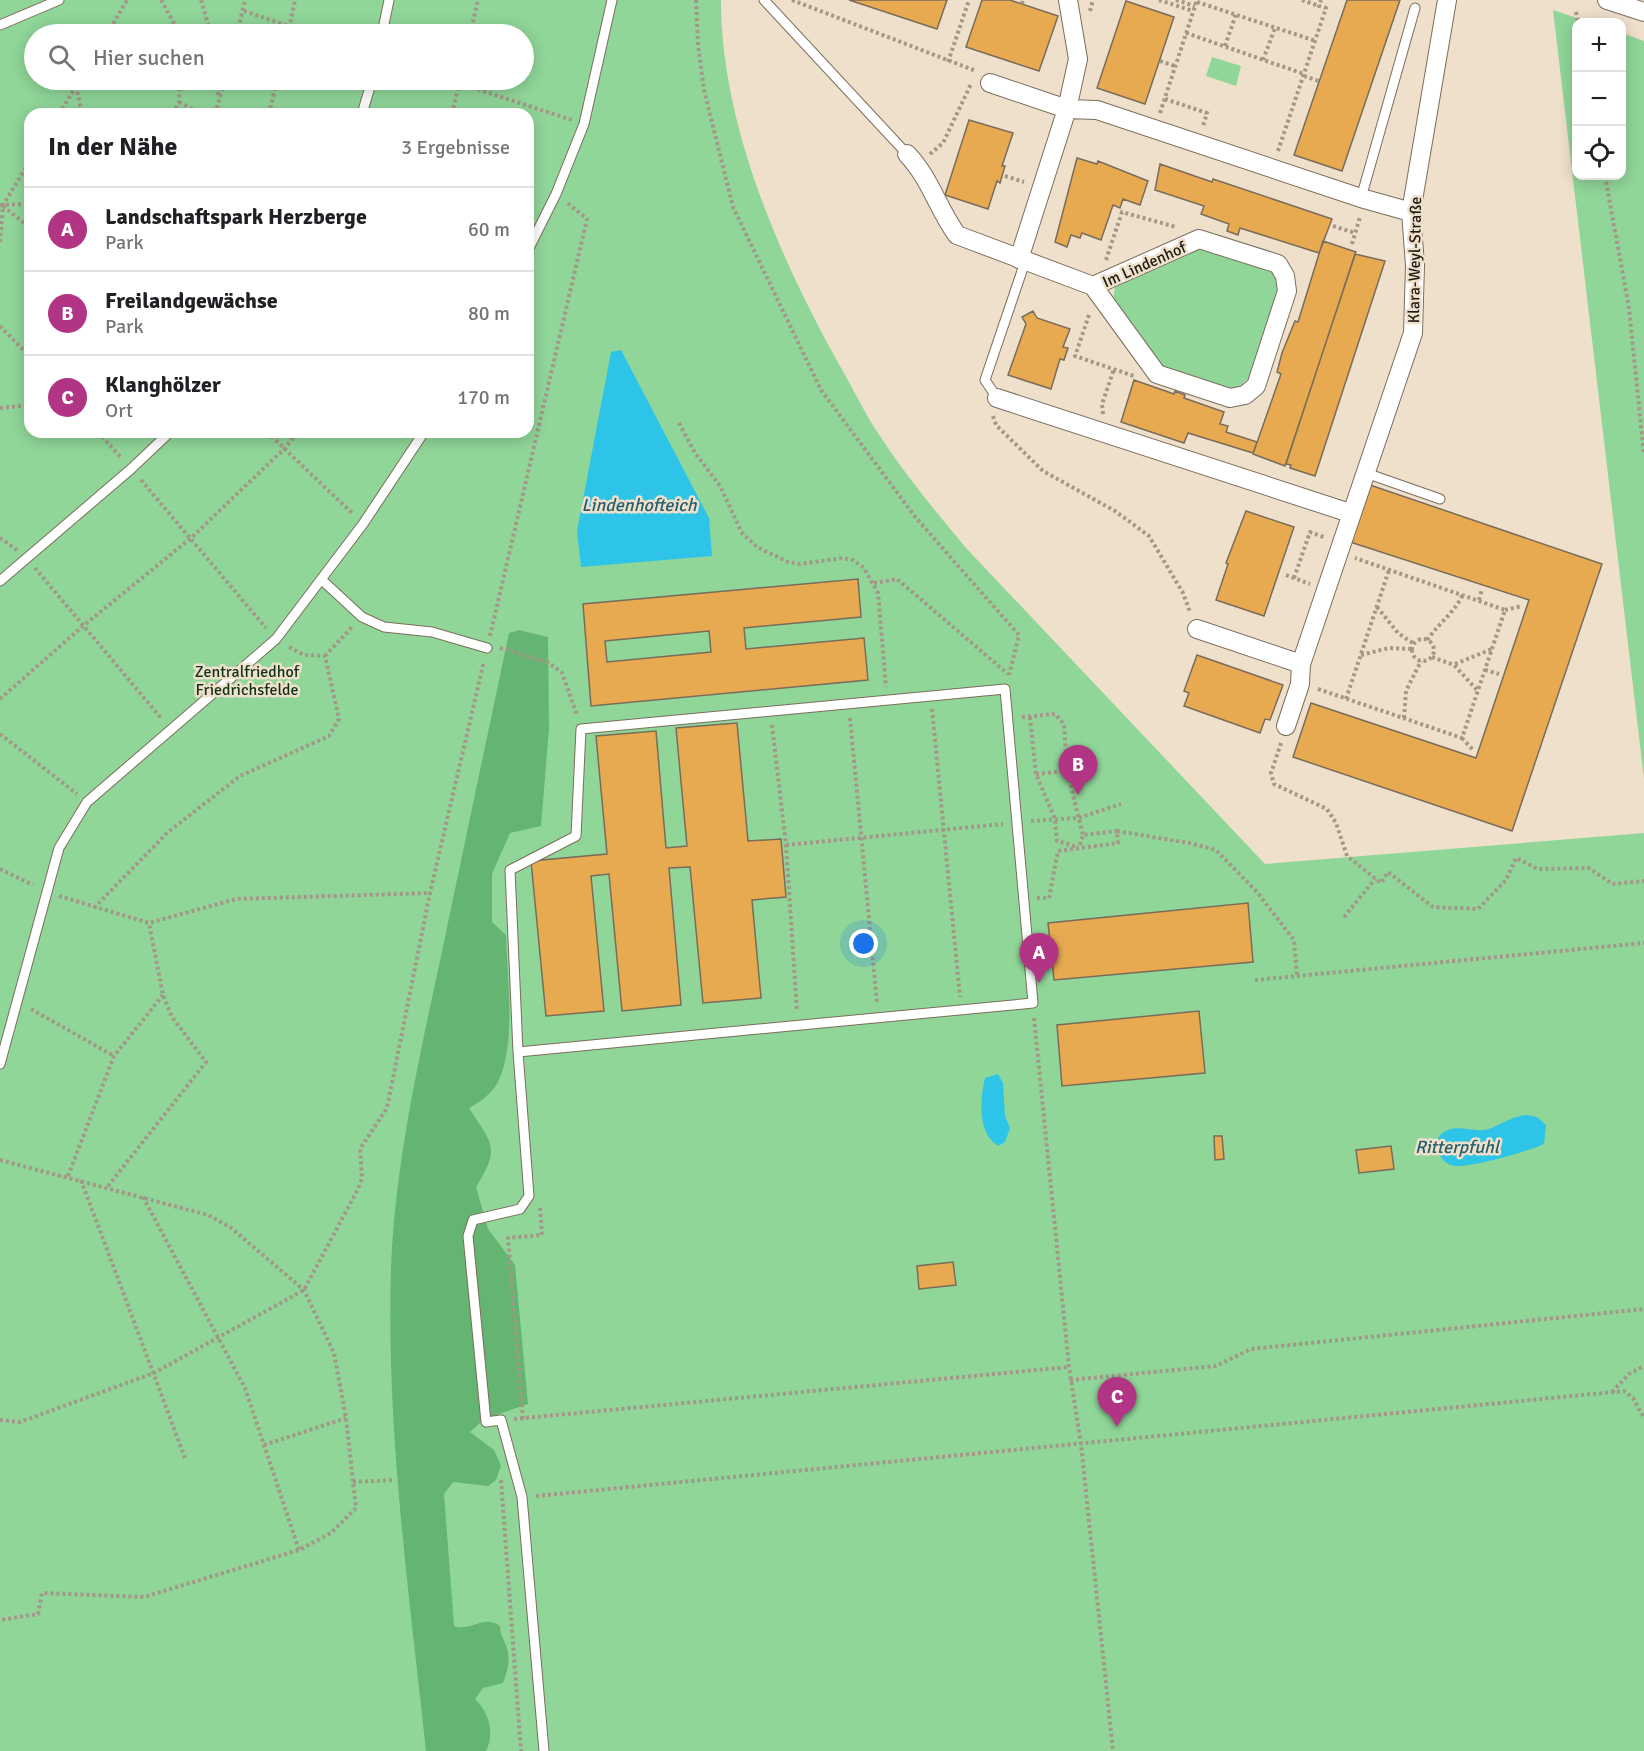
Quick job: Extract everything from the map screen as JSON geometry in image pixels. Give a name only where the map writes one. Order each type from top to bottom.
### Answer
[{"type":"street","points":[[1022,260],[1067,109],[1078,59],[1068,0]]},
{"type":"street","name":"Klara-Weyl-Straße","points":[[1286,726],[1300,684],[1300,664],[1413,333],[1415,265],[1411,212],[1447,0]]},
{"type":"street","points":[[1607,0],[1644,12]]},
{"type":"street","points":[[984,77],[1067,109],[1097,110],[1364,199],[1411,212]]},
{"type":"street","name":"Im Lindenhof","points":[[909,157],[935,193],[945,218],[957,236],[1097,287],[1157,374],[1230,398],[1245,395],[1256,386],[1287,291],[1285,276],[1278,264],[1199,239],[1097,287]]},
{"type":"street","points":[[997,398],[1350,513]]},
{"type":"street","points":[[1197,629],[1300,664]]},
{"type":"lane","points":[[0,25],[59,0]]},
{"type":"lane","points":[[384,24],[389,0]]},
{"type":"lane","points":[[534,238],[556,194],[584,124],[612,0]]},
{"type":"lane","name":"Im Lindenhof","points":[[764,0],[909,157]]},
{"type":"lane","points":[[1364,199],[1415,8]]},
{"type":"lane","points":[[364,108],[369,90]]},
{"type":"lane","points":[[997,398],[985,380],[1022,260]]},
{"type":"lane","points":[[0,581],[131,469],[164,438]]},
{"type":"lane","points":[[0,1064],[59,848],[87,802],[276,639],[323,581],[420,438]]},
{"type":"lane","points":[[1364,472],[1440,499]]},
{"type":"lane","points":[[323,581],[362,617],[384,627],[432,632],[487,648]]},
{"type":"lane","points":[[518,1052],[1033,1003],[1005,689],[581,729],[576,836],[510,870],[518,1052],[529,1196],[520,1209],[473,1220],[468,1236],[486,1422],[501,1420],[522,1497],[544,1751]]},
{"type":"path","points":[[113,24],[127,0]]},
{"type":"path","points":[[161,0],[174,24]]},
{"type":"path","points":[[201,0],[209,24]]},
{"type":"path","points":[[240,24],[245,0]]},
{"type":"path","points":[[290,24],[295,0]]},
{"type":"path","points":[[472,24],[478,0]]},
{"type":"path","points":[[696,0],[698,44],[704,90],[733,207],[821,390],[916,518],[1019,635],[1005,689]]},
{"type":"path","points":[[792,0],[984,77],[943,143],[931,154],[909,157]]},
{"type":"path","points":[[948,62],[969,0]]},
{"type":"path","points":[[1159,0],[1196,5]]},
{"type":"path","points":[[1176,0],[1236,14],[1316,41]]},
{"type":"path","points":[[1279,149],[1326,8],[1302,0]]},
{"type":"path","points":[[1319,6],[1321,0]]},
{"type":"path","points":[[1161,110],[1196,5]]},
{"type":"path","points":[[244,11],[281,24]]},
{"type":"path","points":[[1576,12],[1577,18]]},
{"type":"path","points":[[1225,46],[1236,14]]},
{"type":"path","points":[[1263,60],[1275,27]]},
{"type":"path","points":[[1186,33],[1319,81]]},
{"type":"path","points":[[1160,61],[1175,66]]},
{"type":"path","points":[[63,108],[74,90]]},
{"type":"path","points":[[77,90],[81,108]]},
{"type":"path","points":[[176,108],[180,90]]},
{"type":"path","points":[[218,90],[219,102]]},
{"type":"path","points":[[217,108],[222,90]]},
{"type":"path","points":[[270,108],[275,90]]},
{"type":"path","points":[[453,108],[458,90]]},
{"type":"path","points":[[486,90],[584,124]]},
{"type":"path","points":[[1165,99],[1207,114],[1196,144]]},
{"type":"path","points":[[179,102],[190,108]]},
{"type":"path","points":[[0,243],[1,205],[24,170]]},
{"type":"path","points":[[1606,180],[1629,308],[1644,455]]},
{"type":"path","points":[[0,1420],[20,1422],[154,1373],[304,1290],[358,1189],[362,1178],[360,1149],[387,1108],[430,893],[587,219],[556,194]]},
{"type":"path","points":[[1352,244],[1364,199]]},
{"type":"path","points":[[1,205],[24,204]]},
{"type":"path","points":[[1,205],[24,223]]},
{"type":"path","points":[[1137,377],[1075,356],[1122,212],[1178,228]]},
{"type":"path","points":[[1333,226],[1355,233]]},
{"type":"path","points":[[0,326],[24,351]]},
{"type":"path","points":[[1100,431],[1104,419],[1102,404],[1114,369]]},
{"type":"path","points":[[997,398],[991,410],[996,425],[1043,471],[1115,511],[1149,536],[1182,593],[1197,629]]},
{"type":"path","points":[[0,408],[24,406]]},
{"type":"path","points":[[679,423],[695,453],[720,486],[742,533],[757,547],[788,562],[853,560],[874,583],[878,593],[888,700]]},
{"type":"path","points":[[103,438],[276,639],[304,655],[325,656],[362,617]]},
{"type":"path","points":[[274,438],[363,524]]},
{"type":"path","points":[[0,699],[83,626],[191,538],[293,438]]},
{"type":"path","points":[[1294,578],[1310,532]]},
{"type":"path","points":[[1337,552],[1504,610],[1522,606]]},
{"type":"path","points":[[26,557],[171,730]]},
{"type":"path","points":[[1347,699],[1389,570]]},
{"type":"path","points":[[1286,575],[1307,583]]},
{"type":"path","points":[[874,583],[897,579],[1008,675]]},
{"type":"path","points":[[1479,600],[1482,589]]},
{"type":"path","points":[[1427,640],[1439,623],[1457,608],[1463,594]]},
{"type":"path","points":[[1377,607],[1413,647],[1415,658],[1421,661]]},
{"type":"path","points":[[1462,738],[1504,610]]},
{"type":"path","points":[[1361,655],[1389,648],[1413,647],[1419,640],[1427,640],[1434,648],[1432,657]]},
{"type":"path","points":[[487,648],[506,649],[529,655],[548,662],[562,672],[581,729]]},
{"type":"path","points":[[1454,665],[1492,649]]},
{"type":"path","points":[[94,908],[168,832],[240,776],[329,736],[339,719],[325,656]]},
{"type":"path","points":[[1404,718],[1406,692],[1421,661],[1432,657],[1454,665],[1478,690]]},
{"type":"path","points":[[1485,670],[1499,674]]},
{"type":"path","points":[[1300,684],[1462,738],[1474,751]]},
{"type":"path","points":[[931,696],[960,998]]},
{"type":"path","points":[[849,704],[877,1004]]},
{"type":"path","points":[[768,712],[771,719],[786,845],[797,1011]]},
{"type":"path","points":[[1006,718],[1055,714],[1064,724],[1067,771],[1083,836],[1079,847]]},
{"type":"path","points":[[1030,717],[1036,774],[1055,819],[1057,841],[1079,847]]},
{"type":"path","points":[[1286,726],[1271,773],[1274,784],[1328,809],[1336,823],[1347,856],[1381,883],[1388,872],[1433,908],[1478,909],[1506,880],[1516,858],[1538,869],[1589,868],[1612,884],[1644,881]]},
{"type":"path","points":[[0,734],[87,802]]},
{"type":"path","points":[[1036,774],[1086,769]]},
{"type":"path","points":[[786,845],[1078,818],[1121,804]]},
{"type":"path","points":[[1083,836],[1117,831],[1190,843],[1216,850],[1257,892],[1294,940],[1297,975]]},
{"type":"path","points":[[1024,899],[1049,898],[1058,851],[1118,843],[1117,831]]},
{"type":"path","points":[[0,869],[46,891],[94,908],[149,923],[236,899],[430,893]]},
{"type":"path","points":[[1344,917],[1375,879]]},
{"type":"path","points":[[108,1186],[206,1062],[172,1017],[163,995],[149,923]]},
{"type":"path","points":[[1255,980],[1644,943]]},
{"type":"path","points":[[68,1176],[114,1056],[163,995]]},
{"type":"path","points":[[16,1000],[114,1056]]},
{"type":"path","points":[[1033,1003],[1070,1380],[1081,1444],[1113,1751]]},
{"type":"path","points":[[0,1160],[108,1186],[208,1215],[230,1227],[304,1290],[334,1353],[346,1419],[356,1508],[331,1533],[299,1550],[144,1597],[42,1593],[38,1614],[0,1620]]},
{"type":"path","points":[[81,1180],[185,1458]]},
{"type":"path","points":[[143,1196],[245,1388],[299,1550]]},
{"type":"path","points":[[540,1200],[542,1235],[508,1238],[524,1419],[1069,1367]]},
{"type":"path","points":[[1070,1380],[1216,1366],[1251,1349],[1644,1309]]},
{"type":"path","points":[[1611,1393],[1629,1374],[1644,1366]]},
{"type":"path","points":[[522,1497],[1624,1391],[1633,1398],[1644,1418]]},
{"type":"path","points":[[264,1445],[346,1419]]},
{"type":"path","points":[[511,1457],[500,1483],[521,1751]]},
{"type":"path","points":[[353,1482],[395,1480]]},
{"type":"green space","name":"Zentralfriedhof Friedrichsfelde","points":[[0,0],[721,0],[724,48],[732,97],[759,193],[799,287],[875,428],[911,480],[966,548],[1265,864],[1644,833],[1644,1751],[0,1751]]},
{"type":"green space","points":[[1553,10],[1577,18],[1572,18],[1572,171]]},
{"type":"green space","points":[[1626,34],[1644,41],[1644,779],[1573,180],[1626,180]]},
{"type":"green space","points":[[1212,57],[1241,66],[1236,86],[1206,76]]},
{"type":"green space","points":[[1209,247],[1275,273],[1281,284],[1251,376],[1238,388],[1230,389],[1163,366],[1113,301],[1115,285],[1194,248]]},
{"type":"green space","points":[[519,630],[548,637],[549,729],[541,826],[510,833],[492,874],[492,922],[506,935],[509,1031],[507,1051],[497,1084],[484,1098],[469,1108],[491,1146],[489,1163],[476,1187],[488,1229],[515,1265],[528,1404],[484,1419],[470,1432],[494,1450],[501,1466],[496,1480],[488,1486],[453,1482],[444,1494],[454,1626],[466,1627],[488,1622],[500,1626],[509,1662],[503,1683],[483,1688],[475,1699],[484,1710],[489,1723],[490,1737],[486,1751],[426,1751],[395,1450],[390,1329],[393,1230],[409,1114],[509,633]]},
{"type":"water","name":"Lindenhofteich","points":[[621,350],[709,518],[712,556],[581,567],[577,531],[611,352]]},
{"type":"water","points":[[998,1074],[1003,1083],[1005,1116],[1010,1128],[1005,1142],[998,1146],[986,1133],[981,1105],[985,1078]]},
{"type":"water","name":"Ritterpfuhl","points":[[1527,1115],[1537,1117],[1546,1125],[1544,1144],[1500,1158],[1462,1166],[1455,1166],[1444,1161],[1437,1150],[1438,1138],[1448,1130],[1489,1129]]},
{"type":"building","points":[[849,0],[947,0],[937,29]]},
{"type":"building","points":[[982,0],[1010,0],[1058,16],[1039,71],[966,47]]},
{"type":"building","points":[[1347,0],[1400,0],[1342,171],[1294,155]]},
{"type":"building","points":[[1126,1],[1174,17],[1145,104],[1097,88]]},
{"type":"building","points":[[969,120],[1013,133],[1002,166],[1005,166],[1000,183],[997,181],[988,209],[945,195]]},
{"type":"building","points":[[1077,158],[1097,164],[1098,161],[1148,181],[1140,205],[1123,199],[1120,208],[1113,205],[1101,240],[1082,233],[1080,238],[1071,235],[1067,247],[1055,242]]},
{"type":"building","points":[[1160,164],[1212,182],[1213,179],[1332,219],[1319,253],[1240,228],[1238,235],[1227,231],[1229,224],[1201,214],[1204,206],[1155,190]]},
{"type":"building","points":[[1323,241],[1356,252],[1285,466],[1253,454],[1281,374],[1277,372],[1282,353],[1295,321],[1298,322]]},
{"type":"building","points":[[1355,254],[1385,261],[1315,476],[1290,468],[1291,465],[1286,464]]},
{"type":"building","points":[[1033,311],[1037,318],[1070,329],[1063,347],[1068,348],[1064,360],[1060,359],[1051,389],[1008,375],[1026,324],[1022,317]]},
{"type":"building","points":[[1134,380],[1174,394],[1175,391],[1185,395],[1184,398],[1224,412],[1220,424],[1228,426],[1226,432],[1257,442],[1253,453],[1188,433],[1184,443],[1121,422]]},
{"type":"building","points":[[1370,485],[1602,564],[1512,831],[1293,757],[1311,703],[1476,758],[1529,600],[1350,542]]},
{"type":"building","points":[[1246,511],[1294,527],[1264,616],[1216,600],[1228,564],[1226,563]]},
{"type":"building","points":[[858,579],[861,617],[744,628],[746,649],[864,638],[868,680],[591,706],[583,604]],"holes":[[[709,631],[711,652],[607,662],[605,641]]]},
{"type":"building","points":[[1197,655],[1283,685],[1270,720],[1265,719],[1260,733],[1184,706],[1189,693],[1184,691]]},
{"type":"building","points":[[737,723],[748,841],[781,839],[786,897],[752,900],[761,998],[703,1003],[690,867],[669,868],[681,1005],[622,1011],[609,874],[591,876],[604,1011],[546,1016],[531,861],[607,854],[596,736],[656,731],[666,848],[687,846],[676,728]]},
{"type":"building","points":[[1248,903],[1253,962],[1054,980],[1048,923]]},
{"type":"building","points":[[1199,1011],[1205,1073],[1062,1086],[1057,1025]]},
{"type":"building","points":[[1214,1136],[1222,1136],[1224,1159],[1215,1160]]},
{"type":"building","points":[[1391,1146],[1394,1169],[1359,1173],[1356,1150]]},
{"type":"building","points":[[953,1262],[956,1285],[919,1289],[917,1266]]},
{"type":"place","name":"Freilandgewächse","points":[[1078,795]]},
{"type":"place","name":"Landschaftspark Herzberge","points":[[1039,983]]},
{"type":"place","name":"Klanghölzer","points":[[1117,1427]]}]
